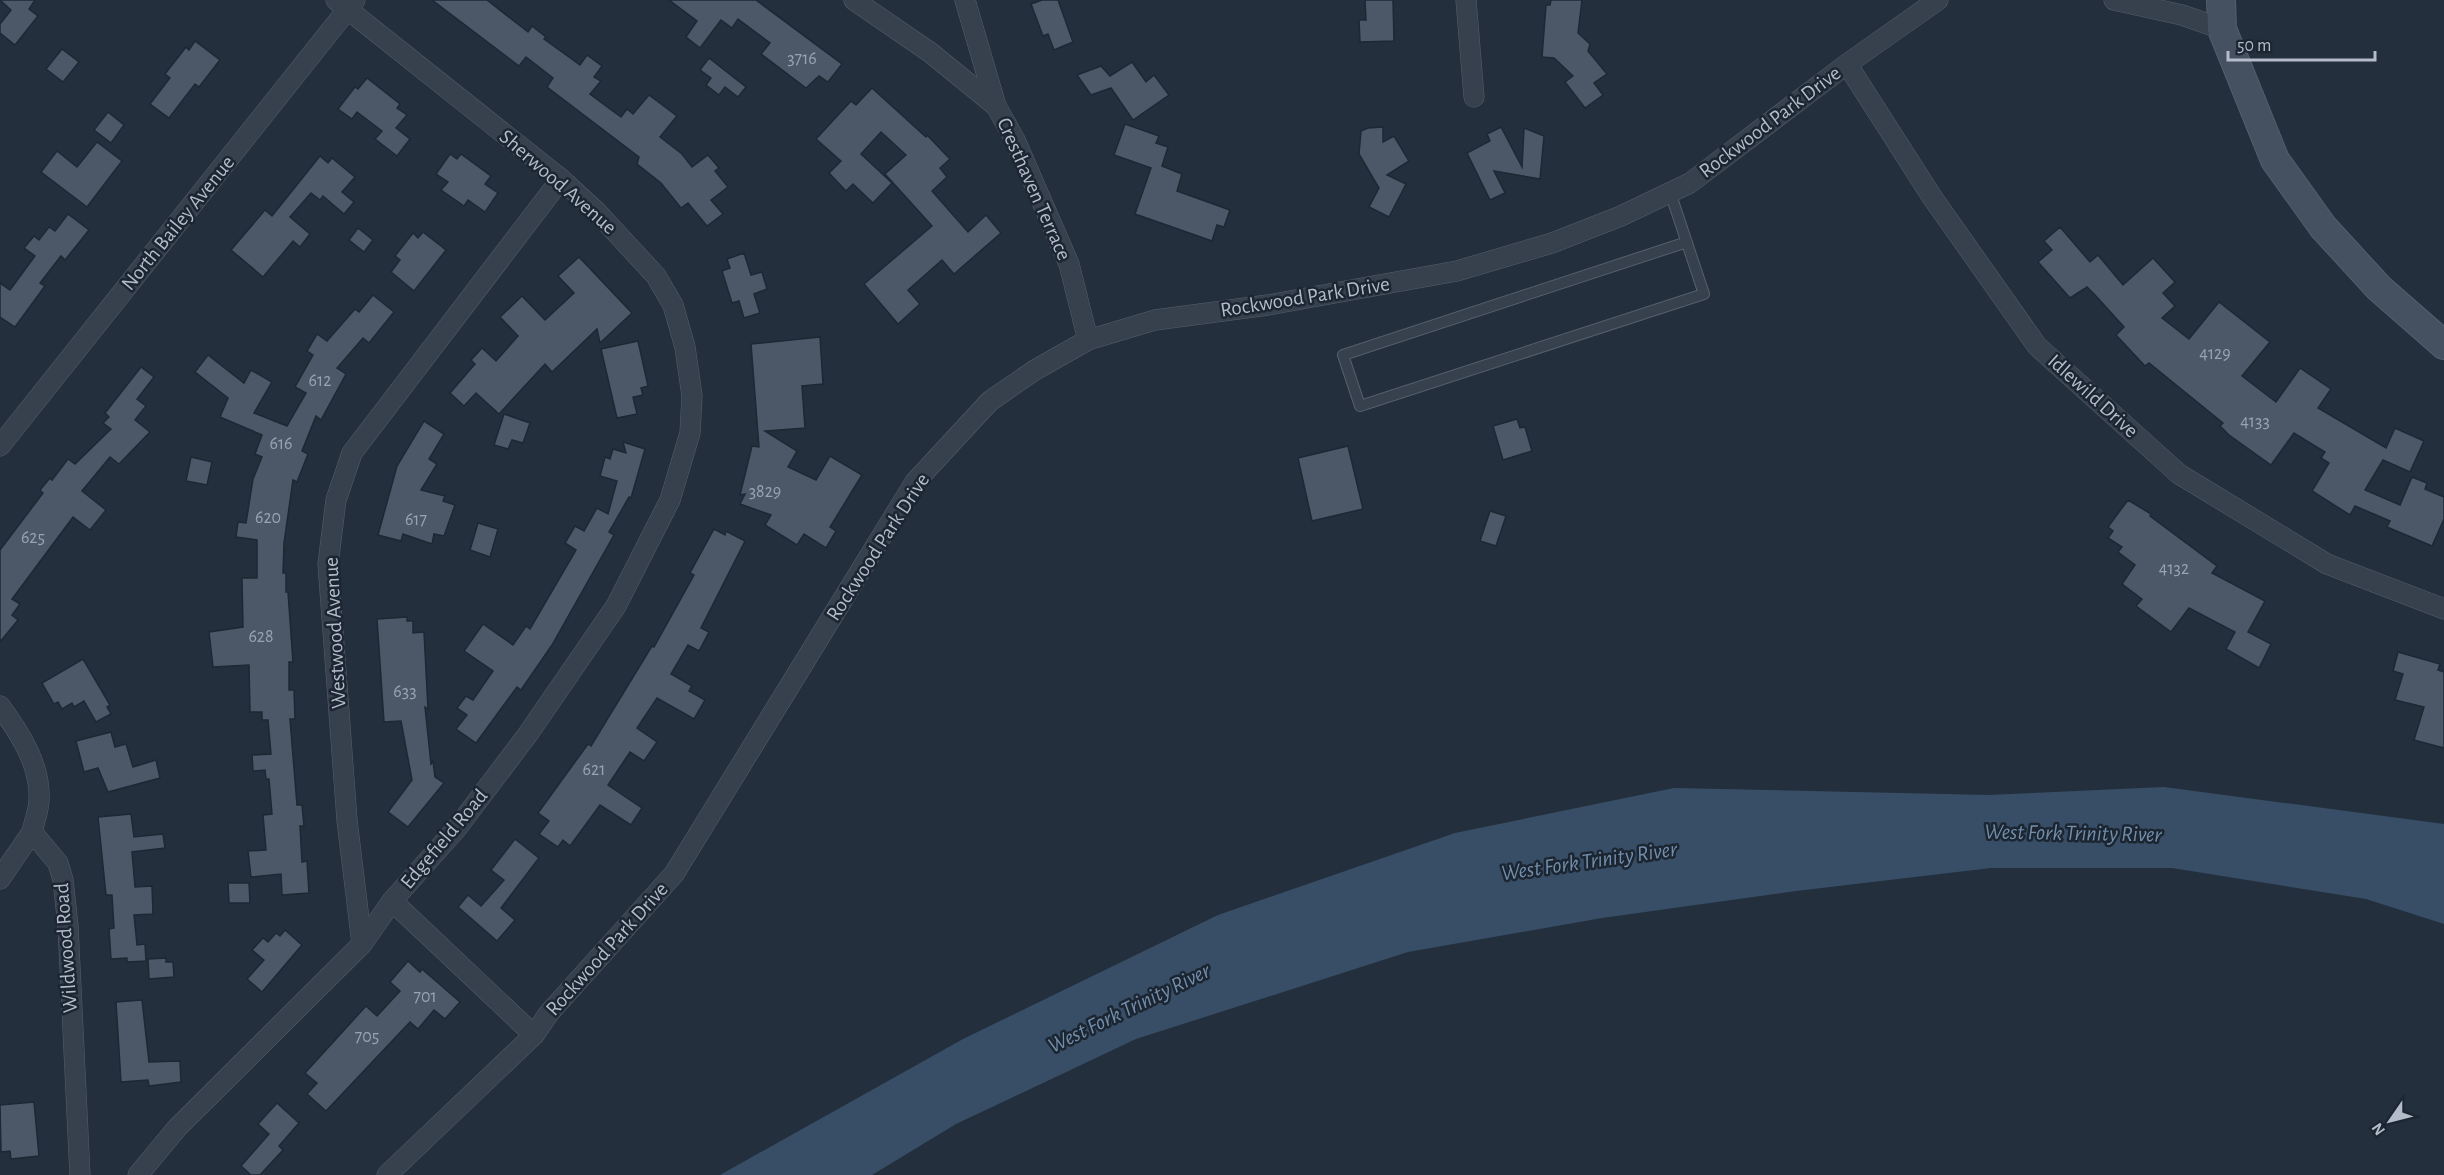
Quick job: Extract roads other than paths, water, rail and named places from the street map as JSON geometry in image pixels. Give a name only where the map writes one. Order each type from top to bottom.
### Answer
[{"type":"main road","points":[[2221,0],[2222,29],[2275,160],[2323,227],[2379,288],[2444,345]]},
{"type":"street","name":"Cresthaven Terrace","points":[[854,0],[931,53],[996,106],[1019,150],[1069,264],[1088,340]]},
{"type":"street","points":[[965,0],[996,106]]},
{"type":"street","points":[[1466,0],[1474,98]]},
{"type":"street","name":"Rockwood Park Drive","points":[[387,1175],[534,1035],[549,1013],[674,874],[915,482],[990,401],[1035,370],[1088,340],[1155,320],[1268,305],[1457,271],[1552,243],[1621,216],[1690,183],[1846,64],[1938,0]]},
{"type":"street","points":[[2114,0],[2182,15],[2222,29]]},
{"type":"street","name":"Sherwood Avenue","points":[[346,3],[561,179],[597,212],[656,276],[673,305],[685,347],[692,396],[690,433],[685,456]]},
{"type":"street","name":"North Bailey Avenue","points":[[0,446],[346,3]]},
{"type":"street","name":"Idlewild Drive","points":[[1846,64],[1932,197],[2037,346],[2179,474],[2327,564],[2444,609]]},
{"type":"street","name":"Westwood Avenue","points":[[362,944],[347,820],[328,564],[336,500],[352,453],[561,179]]},
{"type":"street","name":"Edgefield Road","points":[[138,1175],[177,1128],[362,944],[392,901],[457,828],[528,734],[616,606],[670,500],[685,456]]},
{"type":"street","points":[[0,706],[24,741],[40,799],[32,832],[0,879]]},
{"type":"street","name":"Wildwood Road","points":[[32,832],[58,863],[63,880],[68,926],[80,1175]]},
{"type":"street","points":[[392,901],[534,1035]]},
{"type":"lane","points":[[1670,192],[1704,294],[1360,406],[1343,355],[1686,242]]},
{"type":"water","name":"West Fork Trinity River","points":[[2164,787],[2444,824],[2444,924],[2366,899],[2172,868],[1991,868],[1796,891],[1602,918],[1408,952],[1136,1039],[956,1124],[872,1175],[720,1175],[963,1039],[1218,915],[1455,833],[1674,788],[1988,795]]}]
